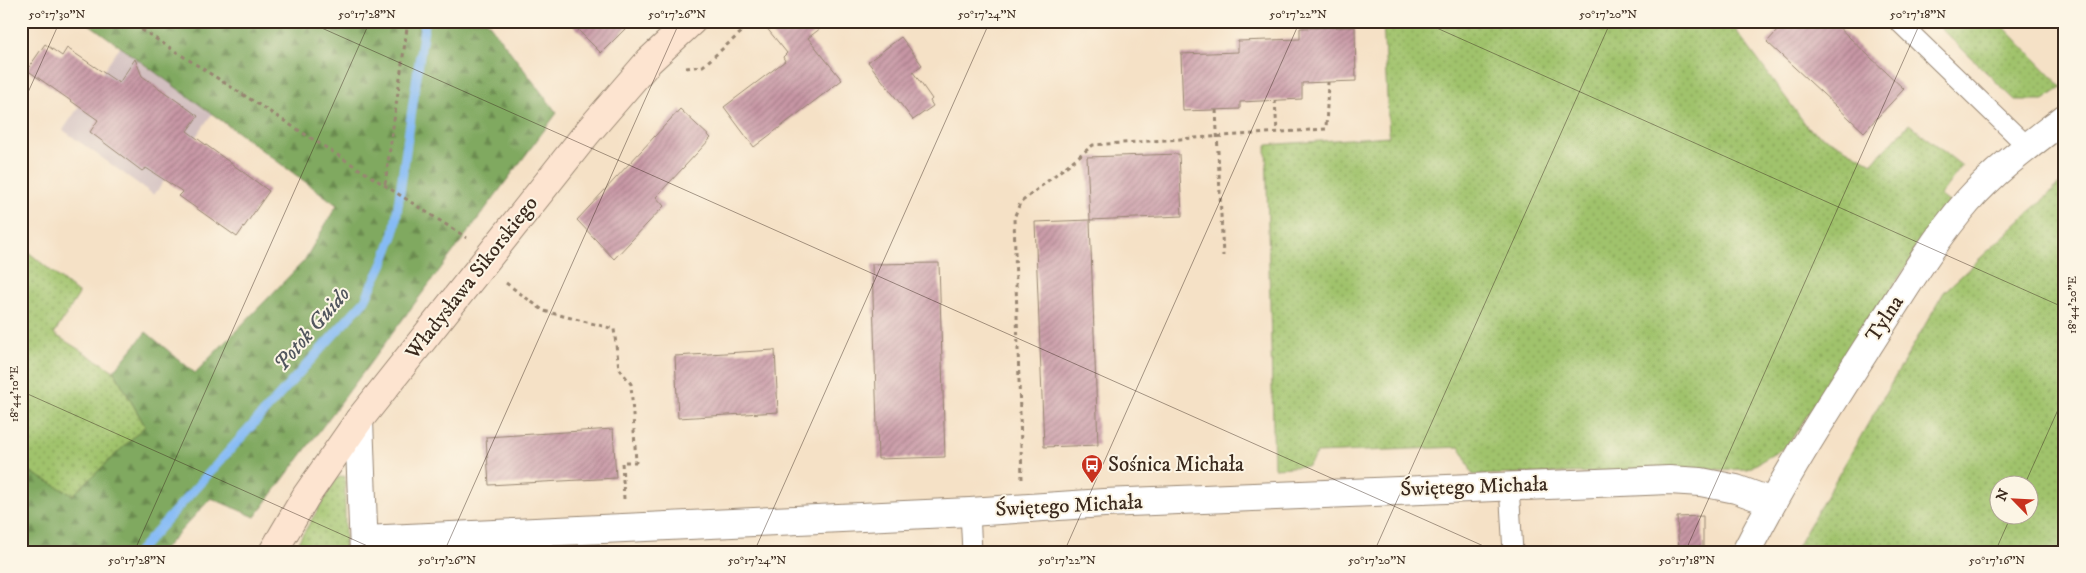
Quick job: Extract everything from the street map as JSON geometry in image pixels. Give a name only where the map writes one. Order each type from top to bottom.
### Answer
[{"type":"street","name":"Władysława Sikorskiego","points":[[273,552],[306,496],[359,420],[587,133],[649,61],[692,21]]},
{"type":"street","name":"Tylna","points":[[1746,552],[1795,460],[1906,286],[1943,232],[1989,179],[2065,118]]},
{"type":"street","name":"Świętego Michała","points":[[359,420],[364,546],[1104,503],[1669,480],[1701,482],[1736,488],[1772,502]]},
{"type":"lane","points":[[1898,21],[2028,147]]},
{"type":"lane","points":[[1509,486],[1513,552]]},
{"type":"lane","points":[[970,512],[972,552]]},
{"type":"path","points":[[128,21],[385,184],[471,241]]},
{"type":"path","points":[[385,184],[408,21]]},
{"type":"path","points":[[1023,488],[1014,218],[1020,203],[1092,145],[1326,129],[1328,82]]},
{"type":"path","points":[[1276,100],[1277,132]]},
{"type":"path","points":[[1216,110],[1223,256]]},
{"type":"path","points":[[500,278],[544,311],[614,329],[619,368],[631,384],[636,462],[622,462],[624,503]]},
{"type":"shaded area","points":[[120,47],[212,114],[154,195],[63,130]]},
{"type":"green space","points":[[85,21],[487,21],[557,113],[255,517],[211,498],[161,552],[21,552],[21,467],[73,495],[145,426],[114,371],[146,332],[195,373],[304,261],[337,205]]},
{"type":"green space","points":[[1383,21],[1729,21],[1809,129],[1872,163],[1909,124],[1962,166],[1940,195],[1949,202],[1787,446],[1748,469],[1473,475],[1460,447],[1317,453],[1308,466],[1274,468],[1266,145],[1389,136]]},
{"type":"green space","points":[[1933,21],[1998,21],[2062,87],[2044,100],[2015,100]]},
{"type":"green space","points":[[2065,179],[2065,552],[1794,552],[1944,292]]},
{"type":"green space","points":[[21,246],[79,294],[54,334],[114,371],[145,426],[73,496],[21,467]]},
{"type":"green space","points":[[345,476],[345,552],[292,552],[337,478]]},
{"type":"building","points":[[569,21],[633,21],[601,53]]},
{"type":"building","points":[[761,21],[830,21],[808,38],[842,80],[754,147],[724,107],[785,61],[783,57],[787,53]]},
{"type":"building","points":[[1786,21],[1832,21],[1904,89],[1864,132],[1767,42]]},
{"type":"building","points":[[1355,27],[1356,81],[1302,83],[1302,99],[1240,102],[1240,109],[1183,111],[1181,54],[1238,52],[1238,41],[1300,39],[1300,28]]},
{"type":"building","points":[[901,37],[922,65],[913,72],[932,99],[930,101],[933,106],[913,120],[868,62]]},
{"type":"building","points":[[45,44],[62,56],[67,48],[119,83],[135,59],[142,76],[198,116],[187,131],[269,191],[237,237],[179,196],[183,192],[146,168],[142,171],[90,132],[98,120],[27,70]]},
{"type":"building","points":[[680,109],[711,138],[656,197],[664,206],[614,259],[577,220]]},
{"type":"building","points":[[1179,154],[1182,216],[1090,220],[1087,157]]},
{"type":"building","points":[[1090,220],[1098,445],[1044,447],[1035,222]]},
{"type":"building","points":[[939,263],[945,457],[878,459],[872,264]]},
{"type":"building","points":[[775,350],[778,412],[678,418],[675,356]]},
{"type":"building","points":[[613,429],[616,478],[489,485],[486,437]]},
{"type":"building","points":[[1703,516],[1703,552],[1679,552],[1677,517]]},
{"type":"waterway","name":"Potok Guido","points":[[138,552],[365,300],[383,263],[394,233],[425,21]]},
{"type":"place","name":"Sośnica Michała","points":[[1092,484]]}]
